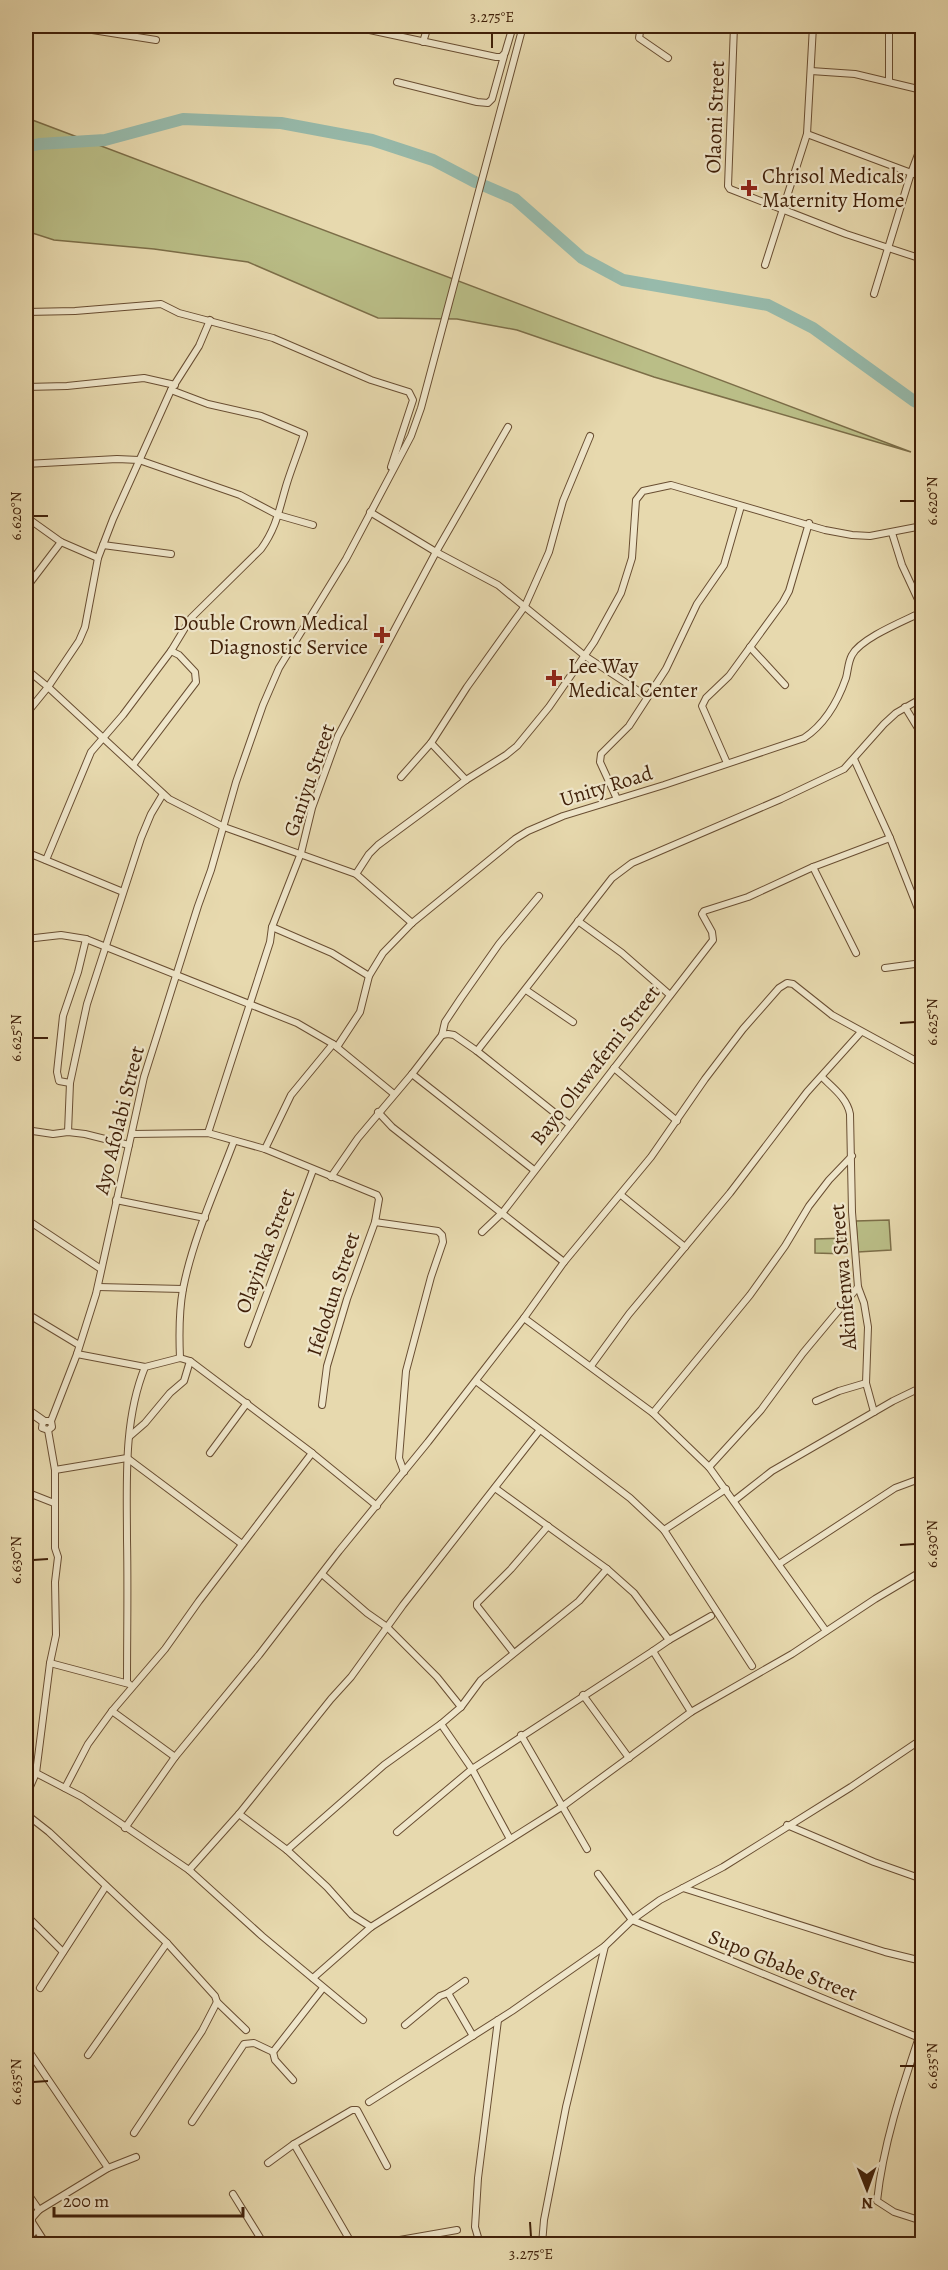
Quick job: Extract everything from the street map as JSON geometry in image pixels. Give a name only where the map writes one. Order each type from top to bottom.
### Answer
[{"type":"street","points":[[67,26],[156,40]]},
{"type":"street","points":[[351,26],[496,57],[504,55]]},
{"type":"street","points":[[423,42],[428,26]]},
{"type":"street","points":[[397,82],[488,103],[492,99],[513,26]]},
{"type":"street","points":[[385,484],[411,436],[421,408],[523,26]]},
{"type":"street","points":[[641,26],[639,38],[668,58]]},
{"type":"street","name":"Olaoni Street","points":[[734,26],[728,186],[730,189],[783,210]]},
{"type":"street","points":[[765,265],[807,134],[813,26]]},
{"type":"street","points":[[889,26],[889,81]]},
{"type":"street","points":[[812,71],[855,74],[922,90]]},
{"type":"street","points":[[807,134],[922,177]]},
{"type":"street","points":[[873,294],[922,144]]},
{"type":"street","points":[[783,210],[922,259]]},
{"type":"street","points":[[26,224],[27,213]]},
{"type":"street","points":[[26,232],[26,268]]},
{"type":"street","points":[[26,312],[75,311],[161,304],[179,313],[273,338],[371,380],[409,392],[413,400],[385,484]]},
{"type":"street","points":[[26,714],[48,687],[86,627],[98,558],[103,545],[173,388],[199,346],[210,320]]},
{"type":"street","points":[[26,387],[67,386],[144,378],[208,404],[261,416],[304,434],[274,529],[261,549],[191,618],[171,651],[104,739],[91,752],[46,860]]},
{"type":"street","name":"Ganiyu Street","points":[[208,1133],[270,942],[272,927],[301,853],[312,808],[338,736],[436,552],[488,458],[508,427]]},
{"type":"street","points":[[400,777],[431,743],[467,687],[525,606],[549,552],[563,501],[590,436]]},
{"type":"street","points":[[26,464],[139,460],[240,495],[278,515],[313,525]]},
{"type":"street","name":"Ayo Afolabi Street","points":[[47,1421],[77,1354],[98,1287],[100,1269],[144,1077],[224,827],[236,782],[279,668],[346,559],[385,484]]},
{"type":"street","points":[[356,874],[363,861],[378,845],[466,780],[517,746],[549,707],[585,656],[621,593],[632,558],[636,500],[643,491],[671,485],[825,530],[852,535],[870,536],[922,526]]},
{"type":"street","points":[[617,799],[600,758],[629,726],[646,696],[666,669],[697,604],[724,565],[741,506]]},
{"type":"street","points":[[370,512],[436,552],[498,585],[585,656],[646,696]]},
{"type":"street","points":[[26,517],[61,542],[98,558]]},
{"type":"street","points":[[727,763],[702,706],[706,698],[729,676],[789,591],[809,524]]},
{"type":"street","points":[[892,533],[902,565],[922,610]]},
{"type":"street","points":[[26,588],[61,542]]},
{"type":"street","points":[[103,545],[171,554]]},
{"type":"street","name":"Unity Road","points":[[265,1149],[291,1095],[335,1045],[360,1012],[369,976],[383,952],[412,923],[501,849],[528,831],[562,816],[788,744],[813,732],[836,702],[852,655],[864,642],[922,610]]},
{"type":"street","points":[[750,647],[785,685]]},
{"type":"street","points":[[133,765],[196,682],[195,672],[179,655],[171,651]]},
{"type":"street","points":[[26,669],[169,799],[224,827],[356,874],[412,923]]},
{"type":"street","points":[[477,1051],[504,1013],[526,990],[612,878],[632,863],[781,799],[844,769],[884,724],[905,707],[922,698]]},
{"type":"street","points":[[905,707],[922,735]]},
{"type":"street","points":[[431,743],[466,780]]},
{"type":"street","points":[[854,759],[890,838],[922,919]]},
{"type":"street","points":[[68,1132],[70,1083],[87,1004],[141,838],[163,794]]},
{"type":"street","points":[[856,953],[813,867],[890,838]]},
{"type":"street","points":[[26,852],[123,892]]},
{"type":"street","name":"Bayo Oluwafemi Street","points":[[482,1232],[502,1212],[713,940],[712,932],[702,914],[708,909],[748,897],[813,867]]},
{"type":"street","points":[[132,1134],[208,1133],[265,1149],[331,1177],[378,1112],[412,1074],[442,1035],[445,1022],[461,998],[499,944],[539,896]]},
{"type":"street","points":[[578,921],[622,953],[670,995]]},
{"type":"street","points":[[272,927],[332,953],[369,976]]},
{"type":"street","points":[[26,939],[61,935],[86,939],[297,1023],[335,1045],[394,1094]]},
{"type":"street","points":[[70,1083],[59,1081],[57,1072],[63,1016],[86,939]]},
{"type":"street","points":[[885,968],[922,963]]},
{"type":"street","points":[[125,1828],[175,1757],[259,1655],[476,1381],[564,1262],[621,1195],[677,1121],[705,1078],[779,988],[787,983],[793,984],[832,1016],[920,1061],[922,1092]]},
{"type":"street","points":[[526,990],[573,1022]]},
{"type":"street","points":[[591,1366],[629,1314],[730,1193],[807,1092],[861,1032]]},
{"type":"street","points":[[442,1035],[454,1035],[477,1051],[570,1125]]},
{"type":"street","points":[[614,1068],[677,1121]]},
{"type":"street","points":[[412,1074],[534,1170]]},
{"type":"street","name":"Akinfenwa Street","points":[[822,1077],[849,1106],[852,1212],[858,1287],[864,1303],[868,1327],[866,1383],[874,1412]]},
{"type":"street","points":[[378,1112],[392,1127],[564,1262]]},
{"type":"street","points":[[26,1130],[53,1134],[68,1132],[129,1145]]},
{"type":"street","points":[[180,1358],[179,1329],[183,1289],[205,1218],[234,1140]]},
{"type":"street","points":[[653,1413],[750,1295],[785,1246],[809,1206],[852,1156]]},
{"type":"street","name":"Olayinka Street","points":[[248,1344],[313,1170]]},
{"type":"street","name":"Ifelodun Street","points":[[322,1405],[327,1366],[347,1299],[375,1222],[379,1199],[377,1195],[331,1177]]},
{"type":"street","points":[[621,1195],[686,1247]]},
{"type":"street","points":[[116,1200],[205,1218]]},
{"type":"street","points":[[26,1219],[100,1269]]},
{"type":"street","points":[[375,1222],[438,1231],[442,1235],[443,1242],[431,1277],[406,1371],[399,1458],[404,1472]]},
{"type":"street","points":[[98,1287],[183,1289]]},
{"type":"street","points":[[710,1467],[761,1410],[803,1353],[858,1287]]},
{"type":"street","points":[[26,1313],[79,1345]]},
{"type":"street","points":[[524,1318],[653,1413],[710,1467],[826,1631]]},
{"type":"street","points":[[77,1354],[145,1367],[180,1358],[190,1361],[312,1453],[377,1506]]},
{"type":"street","points":[[130,1436],[141,1428],[170,1393],[184,1381],[190,1361]]},
{"type":"street","points":[[129,1684],[125,1481],[138,1390],[145,1367]]},
{"type":"street","points":[[476,1381],[630,1498],[664,1530],[752,1666]]},
{"type":"street","points":[[816,1401],[866,1383]]},
{"type":"street","points":[[735,1500],[772,1471],[893,1401],[922,1387]]},
{"type":"street","points":[[210,1453],[247,1403]]},
{"type":"street","points":[[26,1409],[47,1421],[42,1428],[48,1430],[55,1470],[55,1548],[58,1557],[57,1625],[36,1773],[26,1796]]},
{"type":"street","points":[[189,1870],[239,1814],[351,1677],[539,1431]]},
{"type":"street","points":[[65,1788],[88,1744],[129,1684],[165,1649],[312,1453]]},
{"type":"street","points":[[55,1470],[127,1458],[242,1544]]},
{"type":"street","points":[[779,1564],[895,1488],[922,1478]]},
{"type":"street","points":[[495,1488],[607,1569],[634,1593],[669,1640]]},
{"type":"street","points":[[664,1530],[726,1489]]},
{"type":"street","points":[[26,1492],[54,1503]]},
{"type":"street","points":[[513,1653],[477,1603],[511,1569],[548,1526]]},
{"type":"street","points":[[286,1851],[384,1765],[461,1707],[481,1680],[579,1601],[607,1569]]},
{"type":"street","points":[[313,1978],[371,1927],[563,1806],[691,1712],[792,1654],[922,1571]]},
{"type":"street","points":[[322,1574],[387,1627],[437,1677],[461,1707]]},
{"type":"street","points":[[397,1832],[472,1769],[669,1640],[711,1617]]},
{"type":"street","points":[[653,1651],[691,1712]]},
{"type":"street","points":[[50,1663],[129,1684]]},
{"type":"street","points":[[584,1695],[628,1758]]},
{"type":"street","points":[[112,1712],[175,1757]]},
{"type":"street","points":[[441,1724],[472,1769],[510,1839]]},
{"type":"street","points":[[521,1736],[587,1849]]},
{"type":"street","points":[[369,2102],[498,2020],[605,1946],[632,1920],[660,1900],[723,1867],[851,1787],[922,1739]]},
{"type":"street","points":[[26,1764],[36,1773],[96,1806],[189,1870],[262,1936],[363,2020]]},
{"type":"street","points":[[26,1814],[49,1832],[167,1943],[215,1996],[217,2002],[246,2030]]},
{"type":"street","points":[[239,1814],[327,1887],[352,1915],[371,1927]]},
{"type":"street","points":[[787,1825],[874,1862],[922,1879]]},
{"type":"street","points":[[598,1874],[632,1920]]},
{"type":"street","points":[[40,1988],[106,1886]]},
{"type":"street","points":[[683,1888],[885,1952],[922,1961]]},
{"type":"street","points":[[26,1915],[63,1952]]},
{"type":"street","name":"Supo Gbabe Street","points":[[632,1920],[921,2038]]},
{"type":"street","points":[[88,2055],[167,1943]]},
{"type":"street","points":[[542,2244],[544,2220],[566,2107],[605,1946]]},
{"type":"street","points":[[405,2025],[440,1996],[465,1981]]},
{"type":"street","points":[[273,2052],[323,1988]]},
{"type":"street","points":[[448,1993],[473,2036]]},
{"type":"street","points":[[134,2133],[202,2031],[217,2002]]},
{"type":"street","points":[[480,2244],[475,2227],[478,2178],[498,2020]]},
{"type":"street","points":[[921,2038],[899,2098],[877,2201],[894,2212],[922,2221]]},
{"type":"street","points":[[192,2122],[244,2044],[254,2043],[273,2052]]},
{"type":"street","points":[[26,2047],[108,2168]]},
{"type":"street","points":[[273,2052],[275,2060],[293,2080]]},
{"type":"street","points":[[268,2163],[294,2144],[352,2110],[357,2110],[387,2166]]},
{"type":"street","points":[[294,2144],[352,2244]]},
{"type":"street","points":[[46,2244],[36,2230],[32,2218],[39,2210],[108,2168],[136,2157]]},
{"type":"street","points":[[26,2191],[39,2210]]},
{"type":"street","points":[[233,2194],[264,2244]]},
{"type":"street","points":[[26,2240],[36,2230]]},
{"type":"street","points":[[377,2244],[457,2230]]},
{"type":"green space","points":[[26,118],[911,452],[654,377],[517,330],[457,319],[378,318],[248,262],[154,249],[54,240],[26,231]]},
{"type":"green space","points":[[889,1220],[891,1250],[858,1252],[856,1221]]},
{"type":"green space","points":[[847,1238],[847,1254],[815,1253],[815,1239]]},
{"type":"waterway","points":[[26,147],[39,144],[105,140],[183,119],[281,123],[372,140],[433,160],[475,182]]},
{"type":"waterway","points":[[485,186],[515,199],[582,258],[623,280],[768,305],[813,328],[922,405]]},
{"type":"place","name":"Chrisol Medicals Maternity Home","points":[[749,188]]},
{"type":"place","name":"Double Crown Medical Diagnostic Service","points":[[382,635]]},
{"type":"place","name":"Lee Way Medical Center","points":[[554,678]]}]
